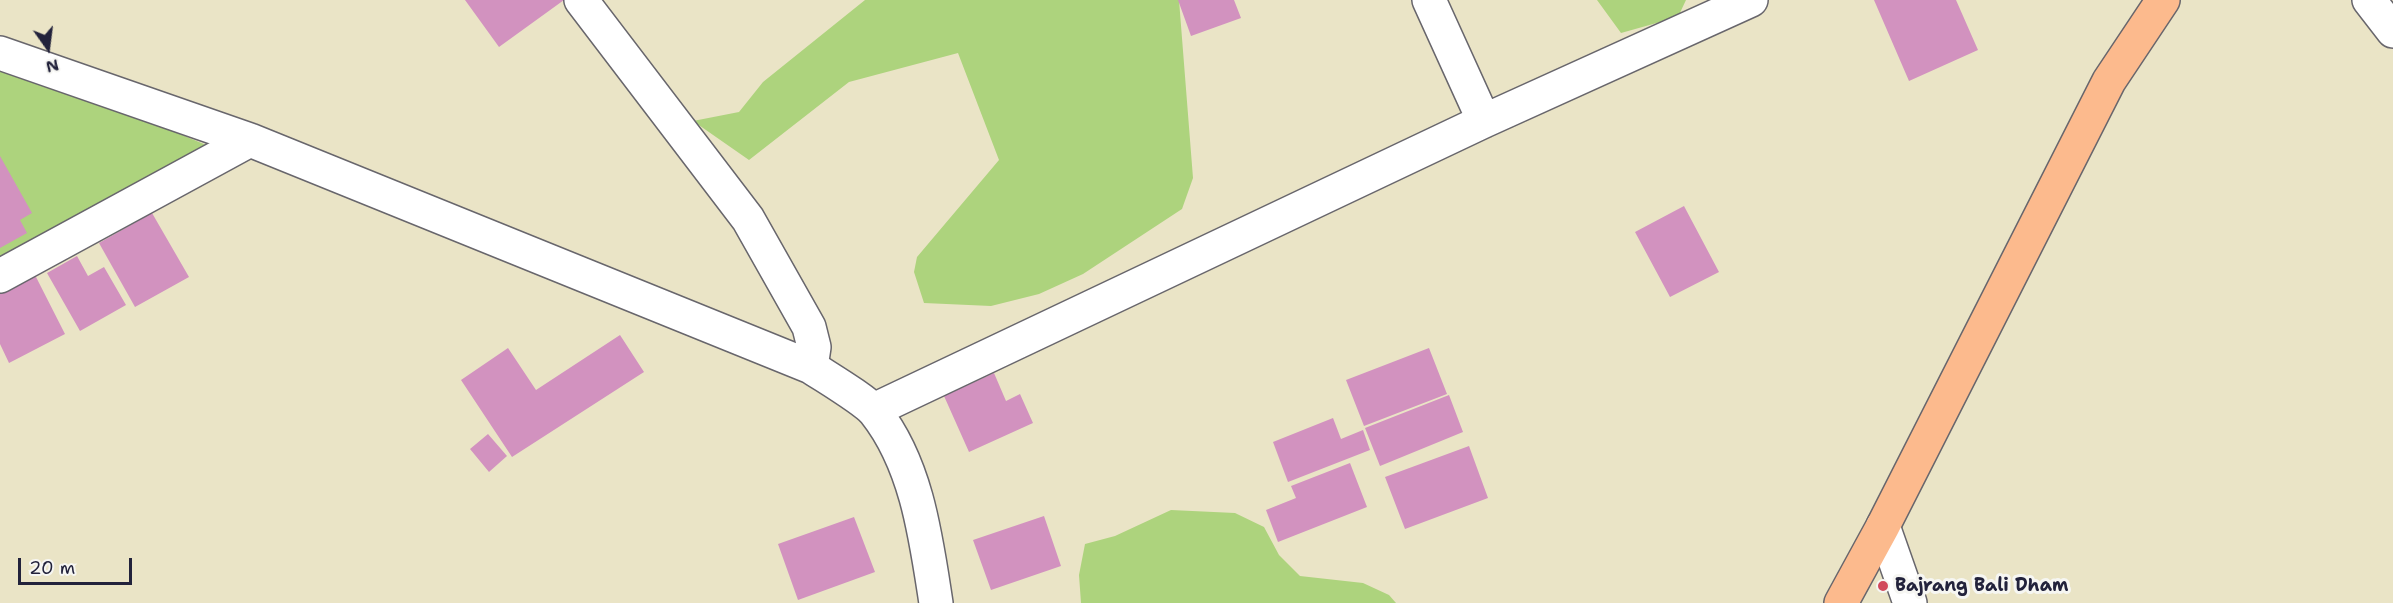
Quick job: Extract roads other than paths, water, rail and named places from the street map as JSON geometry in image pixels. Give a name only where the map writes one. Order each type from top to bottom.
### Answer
[{"type":"main road","points":[[1841,603],[1883,526],[2109,81],[2163,0]]},
{"type":"street","points":[[581,0],[748,219],[809,327],[814,347],[811,367]]},
{"type":"street","points":[[1429,0],[1484,121]]},
{"type":"street","points":[[874,410],[1484,121],[1751,0]]},
{"type":"street","points":[[2369,0],[2393,31]]},
{"type":"street","points":[[3,56],[250,140],[811,367],[874,410],[895,443],[910,476],[927,542],[936,603]]},
{"type":"street","points":[[0,276],[250,140]]},
{"type":"street","points":[[1883,526],[1910,603]]},
{"type":"place","name":"Bajrang Bali Dham","points":[[1883,586]]}]
